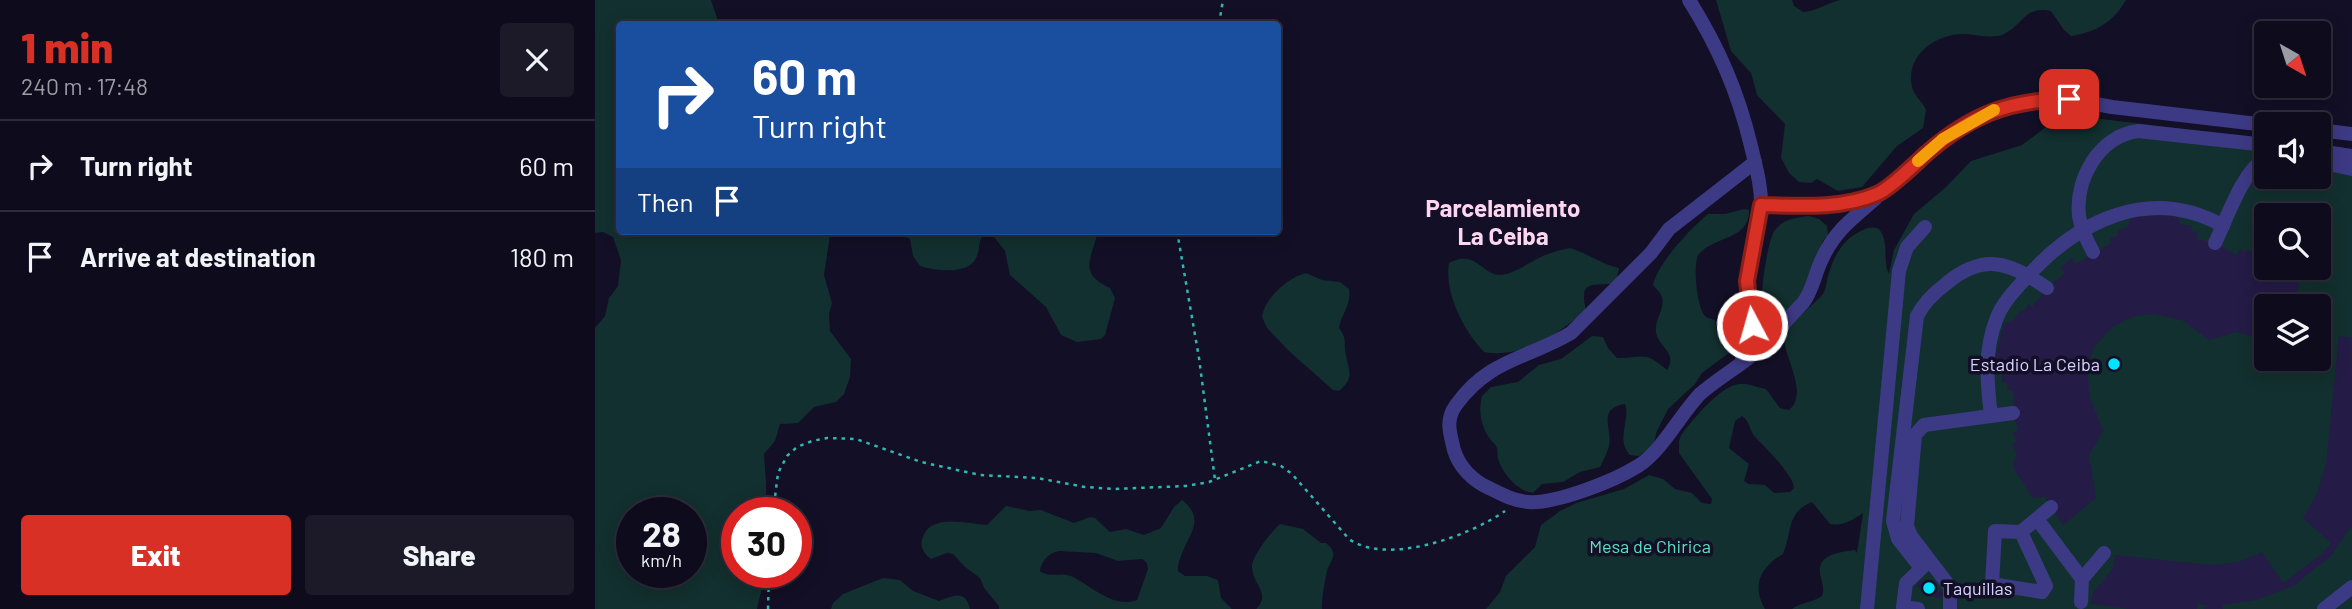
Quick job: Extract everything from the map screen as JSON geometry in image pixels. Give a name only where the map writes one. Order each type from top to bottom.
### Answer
[{"type":"street","points":[[1689,0],[1729,74],[1742,108],[1755,162],[1761,205],[1747,281],[1752,325],[1742,362]]},
{"type":"street","points":[[1755,162],[1669,229],[1651,253],[1571,333],[1557,342],[1489,371],[1456,405],[1448,426],[1456,457],[1464,469],[1481,484],[1519,501],[1545,501],[1579,492],[1639,466],[1656,450],[1702,393],[1751,357],[1803,303],[1814,275],[1841,227],[1943,139],[1980,117],[2016,103],[2069,99],[2112,107],[2254,124]]},
{"type":"street","points":[[2093,252],[2083,229],[2079,201],[2085,178],[2100,151],[2110,141],[2120,135],[2138,131],[2254,144]]},
{"type":"street","points":[[2331,131],[2352,134]]},
{"type":"street","points":[[2331,152],[2352,156]]},
{"type":"street","points":[[2331,165],[2352,169]]},
{"type":"street","points":[[2215,243],[2254,167]]},
{"type":"street","points":[[1761,205],[1830,205],[1851,203],[1877,195]]},
{"type":"street","points":[[1991,416],[1987,359],[1991,336],[2003,306],[2029,275],[2064,242],[2083,229],[2124,212],[2152,208],[2185,210],[2223,226]]},
{"type":"street","points":[[1867,609],[1899,271],[1907,247],[1925,227]]},
{"type":"street","points":[[1950,602],[1950,587],[1898,539],[1893,521],[1917,316],[1941,287],[1972,266],[2006,265],[2029,275],[2047,288]]},
{"type":"street","points":[[1926,565],[1907,527],[1915,435],[1924,425],[2013,413]]},
{"type":"street","points":[[2021,532],[2046,586],[2042,592],[1992,584],[1995,531],[2021,532],[2051,507]]},
{"type":"street","points":[[2037,519],[2082,579]]},
{"type":"street","points":[[2081,602],[2082,579],[2104,553]]},
{"type":"street","points":[[1910,608],[1906,583],[1926,565]]},
{"type":"street","points":[[2328,608],[2349,595]]},
{"type":"path","points":[[1220,21],[1223,0]]},
{"type":"path","points":[[1178,235],[1199,358],[1215,480]]},
{"type":"path","points":[[775,497],[778,473],[787,456],[804,444],[827,438],[856,439],[921,461],[980,475],[1037,478],[1085,487],[1114,489],[1187,486],[1215,480],[1261,461],[1281,466],[1292,474],[1349,539],[1372,550],[1402,549],[1446,538],[1482,524],[1519,501]]},
{"type":"path","points":[[768,609],[769,588]]},
{"type":"green space","points":[[595,0],[711,0],[718,21],[616,21],[616,235],[830,235],[824,275],[832,303],[829,314],[830,331],[851,359],[850,377],[844,394],[836,402],[814,407],[798,423],[780,424],[775,441],[764,454],[766,497],[721,497],[721,588],[762,588],[757,609],[595,609],[595,328],[605,316],[609,298],[618,286],[621,260],[613,237],[603,232],[595,233]]},
{"type":"green space","points":[[1716,0],[1792,0],[1794,6],[1803,12],[1840,0],[2126,0],[2110,20],[2096,29],[2071,36],[2051,11],[2042,10],[2030,13],[2000,35],[1955,35],[1934,42],[1918,56],[1911,75],[1913,90],[1926,110],[1923,128],[1897,146],[1862,187],[1838,191],[1817,179],[1811,183],[1799,182],[1789,173],[1781,158],[1785,124],[1757,95],[1751,73],[1731,51]]},
{"type":"green space","name":"Estadio La Ceiba","points":[[2085,117],[2254,138],[2254,189],[2331,189],[2331,146],[2352,149],[2352,609],[1792,609],[1822,596],[1820,566],[1827,557],[1855,550],[1857,553],[1863,513],[1848,522],[1830,524],[1812,502],[1798,512],[1791,524],[1783,554],[1769,565],[1761,577],[1759,592],[1765,609],[1486,609],[1500,592],[1506,576],[1535,547],[1541,525],[1576,503],[1624,489],[1649,475],[1663,479],[1675,489],[1692,493],[1702,503],[1711,504],[1712,499],[1679,453],[1681,435],[1709,403],[1736,385],[1747,384],[1766,389],[1780,408],[1789,410],[1797,393],[1784,341],[1785,334],[1823,293],[1831,265],[1842,246],[1864,229],[1879,229],[1884,240],[1889,274],[1894,250],[1914,214],[1971,161],[2022,145],[2050,124]],"holes":[[[1742,416],[1754,436],[1773,455],[1793,483],[1794,488],[1790,492],[1774,493],[1765,485],[1744,481],[1749,464],[1729,448],[1735,421]]]},
{"type":"green space","points":[[1749,210],[1744,227],[1705,248],[1699,254],[1696,266],[1702,311],[1706,317],[1715,320],[1717,332],[1730,343],[1730,352],[1702,373],[1695,384],[1668,409],[1653,446],[1639,456],[1630,455],[1626,449],[1623,436],[1625,404],[1611,410],[1608,415],[1610,440],[1600,467],[1580,472],[1563,482],[1542,484],[1533,493],[1511,481],[1498,459],[1496,446],[1482,424],[1482,396],[1491,387],[1518,382],[1539,365],[1561,359],[1592,336],[1603,337],[1617,358],[1648,357],[1667,370],[1670,356],[1659,341],[1656,330],[1662,298],[1653,285],[1656,276],[1676,247],[1708,214],[1725,214]]},
{"type":"green space","points":[[1809,216],[1819,219],[1827,226],[1828,235],[1799,299],[1770,327],[1763,328],[1762,295],[1772,237],[1775,230],[1786,221]]},
{"type":"green space","points":[[902,235],[984,235],[972,263],[959,269],[942,270],[920,266],[913,256],[910,239]]},
{"type":"green space","points":[[993,235],[1097,235],[1090,257],[1090,270],[1093,277],[1110,288],[1115,298],[1105,335],[1101,339],[1077,342],[1061,335],[1046,307],[1010,275],[1005,251]]},
{"type":"green space","points":[[1570,248],[1619,268],[1616,283],[1586,288],[1586,310],[1539,343],[1512,352],[1484,352],[1457,311],[1448,275],[1449,263],[1458,259],[1471,260],[1493,273],[1504,275],[1546,255]]},
{"type":"green space","points":[[1306,273],[1322,280],[1340,282],[1349,289],[1349,299],[1339,328],[1344,338],[1350,374],[1339,391],[1333,390],[1290,352],[1267,328],[1262,317],[1267,303],[1278,290],[1292,279]]},
{"type":"green space","points":[[1182,500],[1194,517],[1194,525],[1179,561],[1178,571],[1185,576],[1207,576],[1218,580],[1221,598],[1232,609],[999,609],[980,578],[953,554],[947,553],[931,559],[922,546],[926,531],[932,526],[950,522],[987,525],[1006,506],[1030,511],[1041,510],[1074,523],[1090,517],[1095,518],[1110,532],[1126,529],[1144,535],[1161,528],[1174,507]],"holes":[[[1055,552],[1096,553],[1118,561],[1142,559],[1147,563],[1148,569],[1137,600],[1128,602],[1111,599],[1069,575],[1040,571],[1044,561]]]},
{"type":"green space","points":[[1280,524],[1303,529],[1321,543],[1326,543],[1332,550],[1322,609],[1256,609],[1262,593],[1253,573],[1253,562],[1263,544]]},
{"type":"green space","points":[[883,578],[900,580],[913,591],[939,601],[961,596],[968,602],[970,609],[831,609],[833,603],[843,594]]},
{"type":"building","points":[[2174,215],[2179,219],[2179,224],[2192,226],[2191,231],[2197,232],[2197,239],[2215,243],[2237,255],[2240,249],[2246,253],[2248,249],[2254,253],[2254,280],[2297,280],[2300,287],[2296,292],[2298,294],[2254,294],[2254,337],[2237,332],[2209,340],[2182,320],[2154,314],[2134,316],[2112,327],[2094,347],[2087,367],[2090,398],[2103,431],[2089,455],[2096,498],[2063,525],[2044,496],[2032,497],[2013,467],[2017,454],[2012,444],[2017,441],[2013,433],[2018,430],[2013,413],[2014,391],[2007,390],[2007,383],[2002,382],[2003,368],[1996,367],[1994,362],[2004,324],[2013,320],[2029,304],[2032,307],[2047,288],[2065,273],[2060,268],[2072,258],[2076,264],[2111,243],[2110,238],[2118,236],[2118,230],[2128,227],[2133,217]]},
{"type":"building","points":[[2339,336],[2352,338],[2352,525],[2330,557],[2293,586],[2256,600],[2223,605],[2223,609],[2203,609],[2207,605],[2197,604],[2197,609],[2129,609],[2091,604],[2092,594],[2114,567],[2115,555],[2212,565],[2238,562],[2262,552],[2283,583],[2322,554],[2331,543],[2303,518],[2317,494],[2326,464]]},
{"type":"building","name":"Taquillas","points":[[1919,581],[1926,581],[1937,587],[1944,596],[1938,598],[1927,595],[1917,586]]},
{"type":"slow traffic","points":[[1918,161],[1943,139],[1994,110]]},
{"type":"place","name":"Estadio La Ceiba","points":[[2114,364]]},
{"type":"place","name":"Taquillas","points":[[1929,588]]},
{"type":"district","name":"Parcelamiento La Ceiba","points":[[1503,221]]},
{"type":"route","points":[[1752,325],[1747,281],[1752,248],[1761,217],[1761,205],[1830,205],[1851,203],[1877,195],[1943,139],[1980,117],[2016,103],[2069,99]]},
{"type":"park label","name":"Mesa de Chirica","points":[[1650,546]]}]
